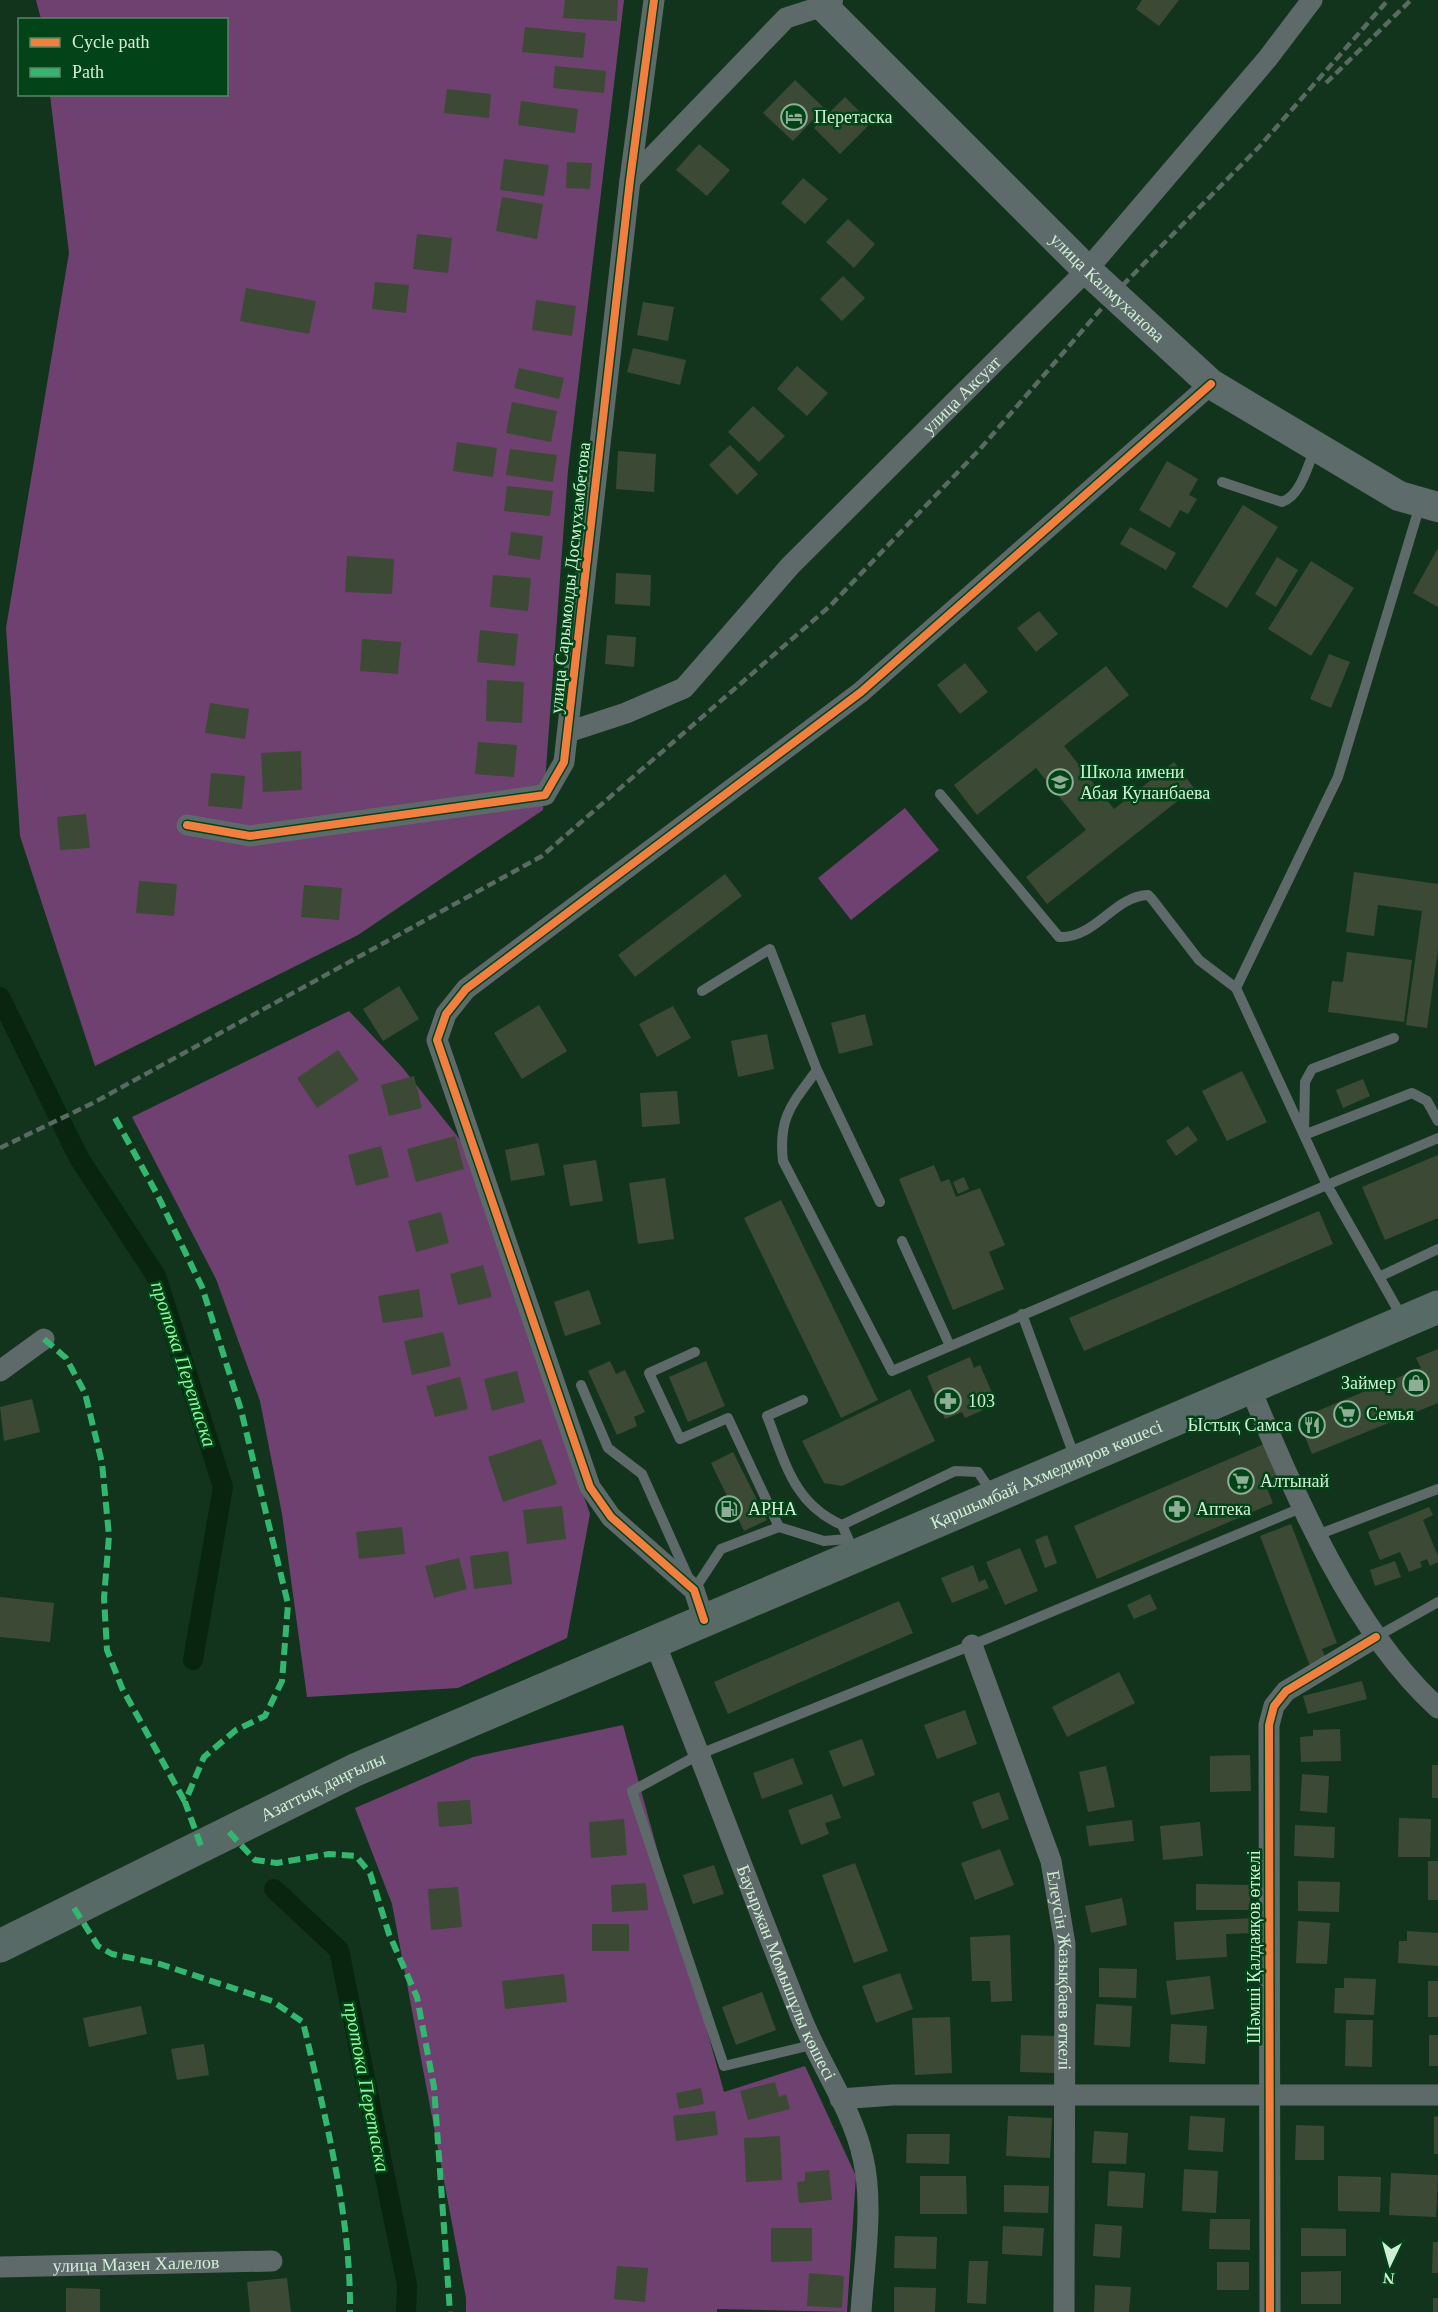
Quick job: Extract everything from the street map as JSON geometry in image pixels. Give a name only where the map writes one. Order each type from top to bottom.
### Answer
[{"type":"main road","name":"Қаршымбай Ахмедияров көшесі","points":[[654,1641],[699,1605],[851,1547],[995,1496],[1438,1307]]},
{"type":"main road","name":"Азаттық даңғылы","points":[[0,1946],[355,1770],[654,1641]]},
{"type":"street","name":"улица Сарымолды Досмухамбетова","points":[[187,825],[250,836],[545,795],[564,762],[630,180],[654,0]]},
{"type":"street","name":"улица Аксуат","points":[[567,732],[626,713],[684,688],[790,566],[1087,270],[1268,58],[1312,0]]},
{"type":"street","points":[[630,180],[786,18],[826,3]]},
{"type":"street","name":"улица Калмуханова","points":[[826,3],[1087,270],[1211,384],[1398,496],[1430,505]]},
{"type":"street","points":[[699,1605],[611,1518],[591,1487],[437,1040],[446,1014],[466,990],[861,692],[1211,384]]},
{"type":"street","points":[[0,1371],[44,1339]]},
{"type":"street","points":[[1250,1388],[1301,1508],[1376,1637],[1438,1708]]},
{"type":"street","name":"Шәмші Қалдаяқов өткелі","points":[[1270,2312],[1269,1725],[1274,1706],[1286,1691],[1376,1637]]},
{"type":"street","name":"Бауыржан Момышұлы көшесі","points":[[654,1641],[812,2045],[840,2099],[863,2156],[867,2184],[861,2312]]},
{"type":"street","name":"Елеусін Жазықбаев өткелі","points":[[972,1645],[1051,1861],[1065,1944],[1067,2096],[1064,2312]]},
{"type":"street","points":[[840,2099],[893,2095],[1438,2095]]},
{"type":"street","name":"улица Мазен Халелов","points":[[0,2267],[272,2261]]},
{"type":"lane","points":[[1222,482],[1282,502],[1290,499],[1316,446]]},
{"type":"lane","points":[[1236,988],[1338,777],[1430,505]]},
{"type":"lane","points":[[940,794],[1059,937],[1070,938],[1089,929],[1137,896],[1148,896],[1199,960],[1236,988],[1327,1185],[1381,1276],[1404,1322]]},
{"type":"lane","points":[[702,991],[770,949],[817,1070],[880,1202]]},
{"type":"lane","points":[[1304,1135],[1305,1082],[1312,1068],[1394,1038]]},
{"type":"lane","points":[[817,1070],[786,1118],[780,1135],[783,1161],[892,1371],[1438,1138]]},
{"type":"lane","points":[[1304,1135],[1412,1093],[1427,1101],[1438,1121]]},
{"type":"lane","points":[[902,1241],[950,1346]]},
{"type":"lane","points":[[1381,1276],[1438,1249]]},
{"type":"lane","points":[[1022,1314],[1076,1461]]},
{"type":"lane","points":[[695,1352],[649,1373],[680,1439],[728,1418],[779,1527]]},
{"type":"lane","points":[[581,1385],[608,1448],[642,1474],[699,1605]]},
{"type":"lane","points":[[803,1400],[767,1416],[797,1490],[825,1518],[842,1525],[851,1547]]},
{"type":"lane","points":[[842,1525],[955,1471],[978,1472],[995,1496]]},
{"type":"lane","points":[[1317,1535],[1438,1489]]},
{"type":"lane","points":[[812,2045],[724,2066],[632,1791],[700,1754],[972,1645],[1301,1508]]},
{"type":"lane","points":[[699,1605],[721,1550],[779,1527],[851,1547]]},
{"type":"lane","points":[[1376,1637],[1438,1602]]},
{"type":"shaded area","points":[[36,0],[624,0],[568,470],[543,810],[358,935],[95,1066],[20,836],[6,628],[69,253],[50,96],[228,96],[228,18],[41,18]]},
{"type":"shaded area","points":[[905,808],[939,850],[851,920],[818,878]]},
{"type":"shaded area","points":[[349,1011],[402,1067],[462,1142],[590,1514],[567,1638],[458,1688],[307,1697],[282,1514],[260,1401],[216,1279],[132,1117]]},
{"type":"shaded area","points":[[623,1725],[724,2092],[805,2066],[856,2176],[847,2312],[717,2309],[717,2312],[466,2312],[466,2298],[392,1904],[355,1808],[473,1757]]},
{"type":"building","points":[[565,0],[618,0],[617,21],[563,18]]},
{"type":"building","points":[[1142,0],[1179,0],[1159,26],[1136,9]]},
{"type":"building","points":[[525,27],[586,33],[583,58],[522,52]]},
{"type":"building","points":[[555,66],[606,71],[604,93],[553,88]]},
{"type":"building","points":[[795,80],[824,108],[793,141],[763,113]]},
{"type":"building","points":[[447,89],[491,94],[489,118],[444,113]]},
{"type":"building","points":[[845,97],[871,123],[840,154],[814,128]]},
{"type":"building","points":[[521,101],[578,109],[575,133],[518,125]]},
{"type":"building","points":[[699,144],[730,170],[707,196],[676,170]]},
{"type":"building","points":[[504,159],[549,165],[544,196],[500,190]]},
{"type":"building","points":[[567,162],[592,163],[590,189],[566,188]]},
{"type":"building","points":[[803,178],[828,199],[805,224],[781,203]]},
{"type":"building","points":[[502,197],[543,204],[537,239],[496,231]]},
{"type":"building","points":[[848,219],[875,244],[854,268],[826,242]]},
{"type":"building","points":[[417,234],[452,238],[448,273],[413,269]]},
{"type":"building","points":[[843,276],[865,298],[842,321],[820,299]]},
{"type":"building","points":[[375,282],[409,285],[406,313],[372,309]]},
{"type":"building","points":[[246,288],[316,301],[309,334],[240,321]]},
{"type":"building","points":[[536,300],[576,306],[572,336],[532,330]]},
{"type":"building","points":[[643,302],[674,307],[668,341],[637,335]]},
{"type":"building","points":[[633,348],[686,360],[680,385],[627,372]]},
{"type":"building","points":[[797,366],[828,393],[807,416],[777,389]]},
{"type":"building","points":[[519,368],[564,378],[559,399],[514,388]]},
{"type":"building","points":[[512,402],[557,411],[551,442],[506,433]]},
{"type":"building","points":[[753,406],[785,436],[759,462],[728,432]]},
{"type":"building","points":[[457,442],[497,448],[493,477],[453,471]]},
{"type":"building","points":[[730,445],[758,474],[737,495],[709,465]]},
{"type":"building","points":[[510,449],[557,455],[553,482],[506,475]]},
{"type":"building","points":[[618,451],[656,454],[654,492],[616,489]]},
{"type":"building","points":[[1167,461],[1198,479],[1189,495],[1197,499],[1188,514],[1180,510],[1170,528],[1139,510]]},
{"type":"building","points":[[507,486],[553,491],[550,516],[504,511]]},
{"type":"building","points":[[1243,505],[1278,527],[1227,608],[1192,587]]},
{"type":"building","points":[[1130,527],[1176,553],[1166,570],[1120,544]]},
{"type":"building","points":[[511,532],[543,536],[540,560],[508,555]]},
{"type":"building","points":[[1438,548],[1438,607],[1413,593]]},
{"type":"building","points":[[347,556],[394,559],[392,594],[345,592]]},
{"type":"building","points":[[1277,557],[1298,570],[1276,607],[1255,594]]},
{"type":"building","points":[[1311,561],[1354,588],[1311,656],[1268,629]]},
{"type":"building","points":[[616,573],[651,575],[650,606],[615,604]]},
{"type":"building","points":[[493,575],[531,578],[528,611],[490,607]]},
{"type":"building","points":[[1039,611],[1058,634],[1036,652],[1017,628]]},
{"type":"building","points":[[480,630],[518,634],[515,666],[477,662]]},
{"type":"building","points":[[607,635],[636,637],[634,667],[605,664]]},
{"type":"building","points":[[362,639],[401,642],[398,674],[360,671]]},
{"type":"building","points":[[1329,654],[1350,662],[1331,708],[1310,699]]},
{"type":"building","points":[[965,663],[988,692],[960,714],[937,685]]},
{"type":"building","points":[[1106,666],[1129,695],[1064,746],[1114,809],[1174,762],[1194,788],[1047,904],[1026,877],[1086,830],[1036,768],[977,815],[954,785]]},
{"type":"building","points":[[487,680],[524,682],[522,723],[486,721]]},
{"type":"building","points":[[210,703],[249,709],[245,739],[205,733]]},
{"type":"building","points":[[478,742],[517,745],[514,777],[475,774]]},
{"type":"building","points":[[301,751],[302,790],[263,792],[261,753]]},
{"type":"building","points":[[211,773],[245,776],[242,809],[208,806]]},
{"type":"building","points":[[86,814],[90,848],[60,850],[57,817]]},
{"type":"building","points":[[1354,872],[1438,884],[1438,949],[1427,1028],[1406,1025],[1422,911],[1378,905],[1374,936],[1346,932]]},
{"type":"building","points":[[725,874],[742,896],[635,977],[618,955]]},
{"type":"building","points":[[139,881],[177,884],[174,916],[136,913]]},
{"type":"building","points":[[304,885],[342,888],[339,920],[301,917]]},
{"type":"building","points":[[1347,952],[1412,960],[1404,1022],[1328,1012],[1332,981],[1343,982]]},
{"type":"building","points":[[399,986],[419,1019],[383,1041],[363,1009]]},
{"type":"building","points":[[539,1005],[567,1051],[522,1079],[494,1033]]},
{"type":"building","points":[[673,1006],[691,1038],[657,1057],[639,1024]]},
{"type":"building","points":[[865,1014],[873,1045],[839,1054],[831,1023]]},
{"type":"building","points":[[767,1034],[774,1069],[738,1077],[731,1041]]},
{"type":"building","points":[[338,1050],[359,1080],[317,1108],[297,1078]]},
{"type":"building","points":[[1242,1071],[1267,1122],[1227,1141],[1202,1091]]},
{"type":"building","points":[[414,1076],[422,1108],[389,1116],[381,1085]]},
{"type":"building","points":[[1363,1079],[1370,1096],[1343,1108],[1336,1090]]},
{"type":"building","points":[[677,1091],[680,1124],[642,1127],[640,1093]]},
{"type":"building","points":[[1188,1126],[1198,1140],[1176,1156],[1166,1141]]},
{"type":"building","points":[[455,1136],[464,1169],[416,1182],[407,1149]]},
{"type":"building","points":[[538,1143],[545,1175],[511,1181],[505,1150]]},
{"type":"building","points":[[381,1146],[389,1177],[356,1186],[348,1155]]},
{"type":"building","points":[[1438,1155],[1438,1218],[1385,1240],[1362,1187]]},
{"type":"building","points":[[596,1160],[603,1201],[570,1206],[563,1165]]},
{"type":"building","points":[[934,1165],[941,1182],[949,1179],[956,1197],[980,1188],[1005,1245],[989,1252],[1004,1289],[953,1310],[899,1179]]},
{"type":"building","points":[[964,1177],[969,1189],[958,1194],[953,1182]]},
{"type":"building","points":[[665,1178],[674,1239],[638,1244],[629,1183]]},
{"type":"building","points":[[781,1200],[878,1400],[841,1418],[744,1218]]},
{"type":"building","points":[[1319,1211],[1333,1244],[1084,1351],[1069,1318]]},
{"type":"building","points":[[441,1212],[449,1243],[416,1252],[408,1221]]},
{"type":"building","points":[[483,1265],[492,1297],[458,1305],[450,1274]]},
{"type":"building","points":[[419,1289],[423,1317],[383,1323],[378,1296]]},
{"type":"building","points":[[589,1290],[601,1324],[565,1336],[554,1302]]},
{"type":"building","points":[[443,1332],[451,1366],[412,1375],[404,1341]]},
{"type":"building","points":[[1438,1349],[1438,1403],[1312,1454],[1298,1419],[1421,1368],[1416,1358]]},
{"type":"building","points":[[970,1357],[974,1368],[980,1365],[994,1397],[980,1403],[983,1410],[965,1418],[962,1412],[945,1419],[927,1376]]},
{"type":"building","points":[[610,1361],[616,1374],[625,1370],[645,1412],[634,1417],[637,1426],[617,1435],[588,1371]]},
{"type":"building","points":[[706,1361],[725,1406],[688,1422],[669,1377]]},
{"type":"building","points":[[517,1371],[525,1402],[492,1411],[484,1379]]},
{"type":"building","points":[[460,1377],[468,1409],[435,1417],[426,1386]]},
{"type":"building","points":[[910,1389],[935,1441],[842,1486],[824,1483],[802,1441]]},
{"type":"building","points":[[32,1399],[40,1432],[4,1441],[0,1407]]},
{"type":"building","points":[[541,1439],[557,1484],[503,1502],[488,1457]]},
{"type":"building","points":[[1264,1444],[1278,1475],[1264,1481],[1273,1503],[1097,1579],[1074,1526]]},
{"type":"building","points":[[733,1452],[767,1520],[744,1531],[711,1463]]},
{"type":"building","points":[[562,1506],[566,1539],[527,1544],[523,1510]]},
{"type":"building","points":[[1429,1507],[1433,1515],[1423,1520],[1438,1556],[1438,1562],[1430,1566],[1427,1559],[1420,1562],[1422,1567],[1409,1572],[1400,1552],[1380,1560],[1368,1532]]},
{"type":"building","points":[[1291,1524],[1337,1643],[1322,1649],[1326,1659],[1310,1666],[1260,1536]]},
{"type":"building","points":[[402,1527],[405,1554],[359,1559],[356,1532]]},
{"type":"building","points":[[1047,1535],[1057,1563],[1045,1568],[1035,1540]]},
{"type":"building","points":[[1020,1548],[1038,1591],[1005,1605],[986,1562]]},
{"type":"building","points":[[508,1551],[512,1584],[474,1589],[470,1556]]},
{"type":"building","points":[[459,1558],[467,1589],[434,1598],[425,1566]]},
{"type":"building","points":[[1395,1561],[1401,1577],[1375,1586],[1370,1570]]},
{"type":"building","points":[[973,1565],[979,1582],[985,1579],[989,1588],[952,1603],[941,1578]]},
{"type":"building","points":[[1150,1594],[1157,1609],[1134,1619],[1127,1605]]},
{"type":"building","points":[[0,1597],[54,1603],[50,1642],[0,1637]]},
{"type":"building","points":[[899,1601],[913,1633],[728,1714],[714,1682]]},
{"type":"building","points":[[1119,1672],[1135,1703],[1067,1737],[1052,1707]]},
{"type":"building","points":[[1362,1681],[1367,1699],[1308,1714],[1303,1696]]},
{"type":"building","points":[[965,1710],[977,1744],[937,1759],[924,1725]]},
{"type":"building","points":[[1340,1729],[1341,1761],[1301,1762],[1300,1737],[1313,1736],[1313,1730]]},
{"type":"building","points":[[862,1739],[875,1775],[843,1787],[829,1751]]},
{"type":"building","points":[[1250,1755],[1251,1791],[1210,1792],[1210,1756]]},
{"type":"building","points":[[793,1758],[803,1784],[762,1799],[753,1773]]},
{"type":"building","points":[[1432,1765],[1438,1765],[1438,1798],[1432,1798]]},
{"type":"building","points":[[1106,1766],[1115,1807],[1088,1812],[1079,1772]]},
{"type":"building","points":[[1302,1774],[1329,1776],[1327,1813],[1300,1811]]},
{"type":"building","points":[[999,1792],[1009,1819],[982,1829],[972,1802]]},
{"type":"building","points":[[832,1794],[841,1818],[825,1823],[829,1834],[801,1845],[788,1810]]},
{"type":"building","points":[[470,1800],[472,1824],[439,1827],[437,1802]]},
{"type":"building","points":[[1399,1818],[1431,1819],[1430,1857],[1398,1857]]},
{"type":"building","points":[[624,1819],[627,1855],[591,1858],[589,1822]]},
{"type":"building","points":[[1132,1820],[1134,1841],[1089,1846],[1086,1826]]},
{"type":"building","points":[[1200,1822],[1203,1856],[1163,1860],[1160,1826]]},
{"type":"building","points":[[1295,1825],[1335,1827],[1334,1858],[1294,1856]]},
{"type":"building","points":[[1000,1849],[1014,1885],[975,1900],[961,1863]]},
{"type":"building","points":[[1428,1861],[1438,1861],[1438,1900],[1428,1900]]},
{"type":"building","points":[[855,1863],[888,1951],[854,1963],[822,1875]]},
{"type":"building","points":[[714,1865],[724,1894],[693,1904],[683,1875]]},
{"type":"building","points":[[1298,1881],[1340,1882],[1339,1912],[1298,1911]]},
{"type":"building","points":[[646,1883],[648,1910],[612,1912],[611,1885]]},
{"type":"building","points":[[1196,1884],[1250,1885],[1250,1910],[1196,1910]]},
{"type":"building","points":[[458,1887],[462,1927],[431,1930],[428,1889]]},
{"type":"building","points":[[1122,1898],[1127,1925],[1091,1933],[1085,1906]]},
{"type":"building","points":[[1254,1918],[1255,1933],[1226,1934],[1227,1957],[1176,1960],[1174,1922]]},
{"type":"building","points":[[1298,1921],[1330,1923],[1327,1964],[1296,1963]]},
{"type":"building","points":[[592,1924],[629,1924],[629,1951],[592,1951]]},
{"type":"building","points":[[1407,1931],[1438,1933],[1438,1966],[1398,1963],[1399,1941],[1407,1941]]},
{"type":"building","points":[[1010,1935],[1012,2001],[991,2002],[990,1981],[972,1981],[970,1937]]},
{"type":"building","points":[[1099,1968],[1137,1969],[1136,1998],[1099,1997]]},
{"type":"building","points":[[900,1973],[913,2009],[876,2023],[862,1986]]},
{"type":"building","points":[[564,1974],[567,2002],[505,2009],[502,1981]]},
{"type":"building","points":[[1210,1976],[1214,2009],[1171,2015],[1166,1981]]},
{"type":"building","points":[[1344,1978],[1376,1979],[1374,2015],[1334,2013],[1335,1988],[1344,1988]]},
{"type":"building","points":[[1428,1981],[1438,1981],[1438,2017],[1428,2017]]},
{"type":"building","points":[[762,1992],[776,2030],[736,2045],[722,2007]]},
{"type":"building","points":[[1096,2004],[1132,2006],[1130,2047],[1094,2045]]},
{"type":"building","points":[[141,2006],[147,2034],[89,2047],[83,2018]]},
{"type":"building","points":[[950,2017],[952,2073],[915,2075],[912,2018]]},
{"type":"building","points":[[1346,2020],[1373,2020],[1372,2067],[1345,2066]]},
{"type":"building","points":[[1171,2024],[1207,2026],[1205,2064],[1169,2062]]},
{"type":"building","points":[[1021,2035],[1056,2036],[1055,2073],[1020,2072]]},
{"type":"building","points":[[1429,2035],[1438,2035],[1438,2066],[1429,2066]]},
{"type":"building","points":[[204,2044],[209,2075],[177,2080],[171,2049]]},
{"type":"building","points":[[775,2082],[779,2097],[786,2094],[790,2109],[748,2120],[740,2091]]},
{"type":"building","points":[[701,2088],[704,2104],[679,2109],[676,2093]]},
{"type":"building","points":[[715,2111],[718,2135],[676,2141],[673,2116]]},
{"type":"building","points":[[1008,2116],[1052,2118],[1050,2158],[1006,2156]]},
{"type":"building","points":[[1190,2116],[1225,2118],[1223,2152],[1188,2150]]},
{"type":"building","points":[[1434,2116],[1438,2117],[1438,2154],[1434,2154]]},
{"type":"building","points":[[1296,2125],[1324,2126],[1324,2160],[1295,2160]]},
{"type":"building","points":[[1094,2131],[1128,2133],[1126,2164],[1092,2163]]},
{"type":"building","points":[[907,2134],[950,2134],[949,2164],[906,2163]]},
{"type":"building","points":[[780,2136],[782,2180],[746,2182],[744,2138]]},
{"type":"building","points":[[1184,2169],[1218,2171],[1216,2213],[1182,2211]]},
{"type":"building","points":[[829,2170],[832,2200],[799,2203],[797,2182],[805,2181],[805,2172]]},
{"type":"building","points":[[1109,2171],[1145,2173],[1143,2208],[1107,2206]]},
{"type":"building","points":[[1391,2173],[1438,2175],[1436,2217],[1389,2215]]},
{"type":"building","points":[[920,2176],[966,2176],[967,2214],[920,2214]]},
{"type":"building","points":[[1338,2176],[1381,2177],[1380,2212],[1338,2211]]},
{"type":"building","points":[[1004,2185],[1049,2186],[1048,2213],[1004,2212]]},
{"type":"building","points":[[1210,2219],[1250,2219],[1250,2250],[1209,2249]]},
{"type":"building","points":[[1095,2224],[1122,2226],[1120,2258],[1093,2256]]},
{"type":"building","points":[[1003,2226],[1044,2228],[1042,2256],[1002,2254]]},
{"type":"building","points":[[771,2228],[812,2228],[812,2261],[771,2262]]},
{"type":"building","points":[[1301,2228],[1346,2229],[1346,2256],[1301,2256]]},
{"type":"building","points":[[895,2236],[937,2237],[936,2269],[894,2268]]},
{"type":"building","points":[[1433,2242],[1438,2242],[1438,2273],[1432,2273]]},
{"type":"building","points":[[969,2261],[988,2261],[986,2304],[967,2303]]},
{"type":"building","points":[[1217,2262],[1249,2262],[1249,2290],[1217,2290]]},
{"type":"building","points":[[617,2266],[648,2268],[645,2302],[614,2299]]},
{"type":"building","points":[[1341,2271],[1341,2304],[1301,2304],[1301,2272]]},
{"type":"building","points":[[809,2273],[844,2276],[842,2308],[807,2306]]},
{"type":"building","points":[[287,2278],[291,2312],[250,2312],[247,2282]]},
{"type":"building","points":[[1095,2285],[1131,2287],[1129,2312],[1094,2312]]},
{"type":"building","points":[[894,2287],[936,2288],[935,2312],[894,2312]]},
{"type":"building","points":[[66,2288],[100,2289],[100,2312],[66,2312]]},
{"type":"building","points":[[1433,2298],[1438,2298],[1438,2312],[1433,2312]]},
{"type":"waterway","name":"протока Перетаска","points":[[0,997],[79,1158],[156,1276],[223,1487],[193,1660]]},
{"type":"waterway","name":"протока Перетаска","points":[[274,1889],[339,1950],[407,2285],[406,2312]]},
{"type":"railway","points":[[0,1148],[93,1103],[542,856],[830,606],[980,449],[1114,294],[1259,147],[1388,0]]},
{"type":"railway","points":[[1326,83],[1411,0]]},
{"type":"marked path","points":[[115,1118],[157,1194],[202,1287],[241,1410],[288,1604],[282,1681],[265,1716],[236,1730],[204,1757],[185,1802],[201,1846]]},
{"type":"marked path","points":[[44,1339],[66,1358],[85,1393],[102,1463],[109,1536],[104,1598],[107,1650],[122,1688],[185,1802]]},
{"type":"marked path","points":[[229,1832],[255,1860],[277,1863],[329,1854],[356,1856],[370,1873],[389,1934],[417,1997],[434,2087],[450,2312]]},
{"type":"marked path","points":[[74,1908],[98,1946],[112,1954],[160,1964],[272,2001],[303,2022],[328,2129],[341,2202],[346,2239],[350,2312]]},
{"type":"cycle path","points":[[187,825],[250,836],[545,795],[564,762],[630,180],[654,0]]},
{"type":"cycle path","points":[[704,1620],[694,1590],[611,1517],[590,1487],[437,1040],[446,1014],[466,989],[861,692],[1211,384]]},
{"type":"cycle path","points":[[1270,2312],[1269,1725],[1274,1706],[1286,1691],[1376,1637]]},
{"type":"place","name":"Перетаска","points":[[794,117]]},
{"type":"place","name":"Школа имени Абая Кунанбаева","points":[[1060,782]]},
{"type":"place","name":"Займер","points":[[1416,1383]]},
{"type":"place","name":"103","points":[[948,1401]]},
{"type":"place","name":"Семья","points":[[1347,1414]]},
{"type":"place","name":"Ыстық Самса","points":[[1312,1425]]},
{"type":"place","name":"Алтынай","points":[[1241,1481]]},
{"type":"place","name":"АРНА","points":[[729,1509]]},
{"type":"place","name":"Аптека","points":[[1177,1509]]}]
